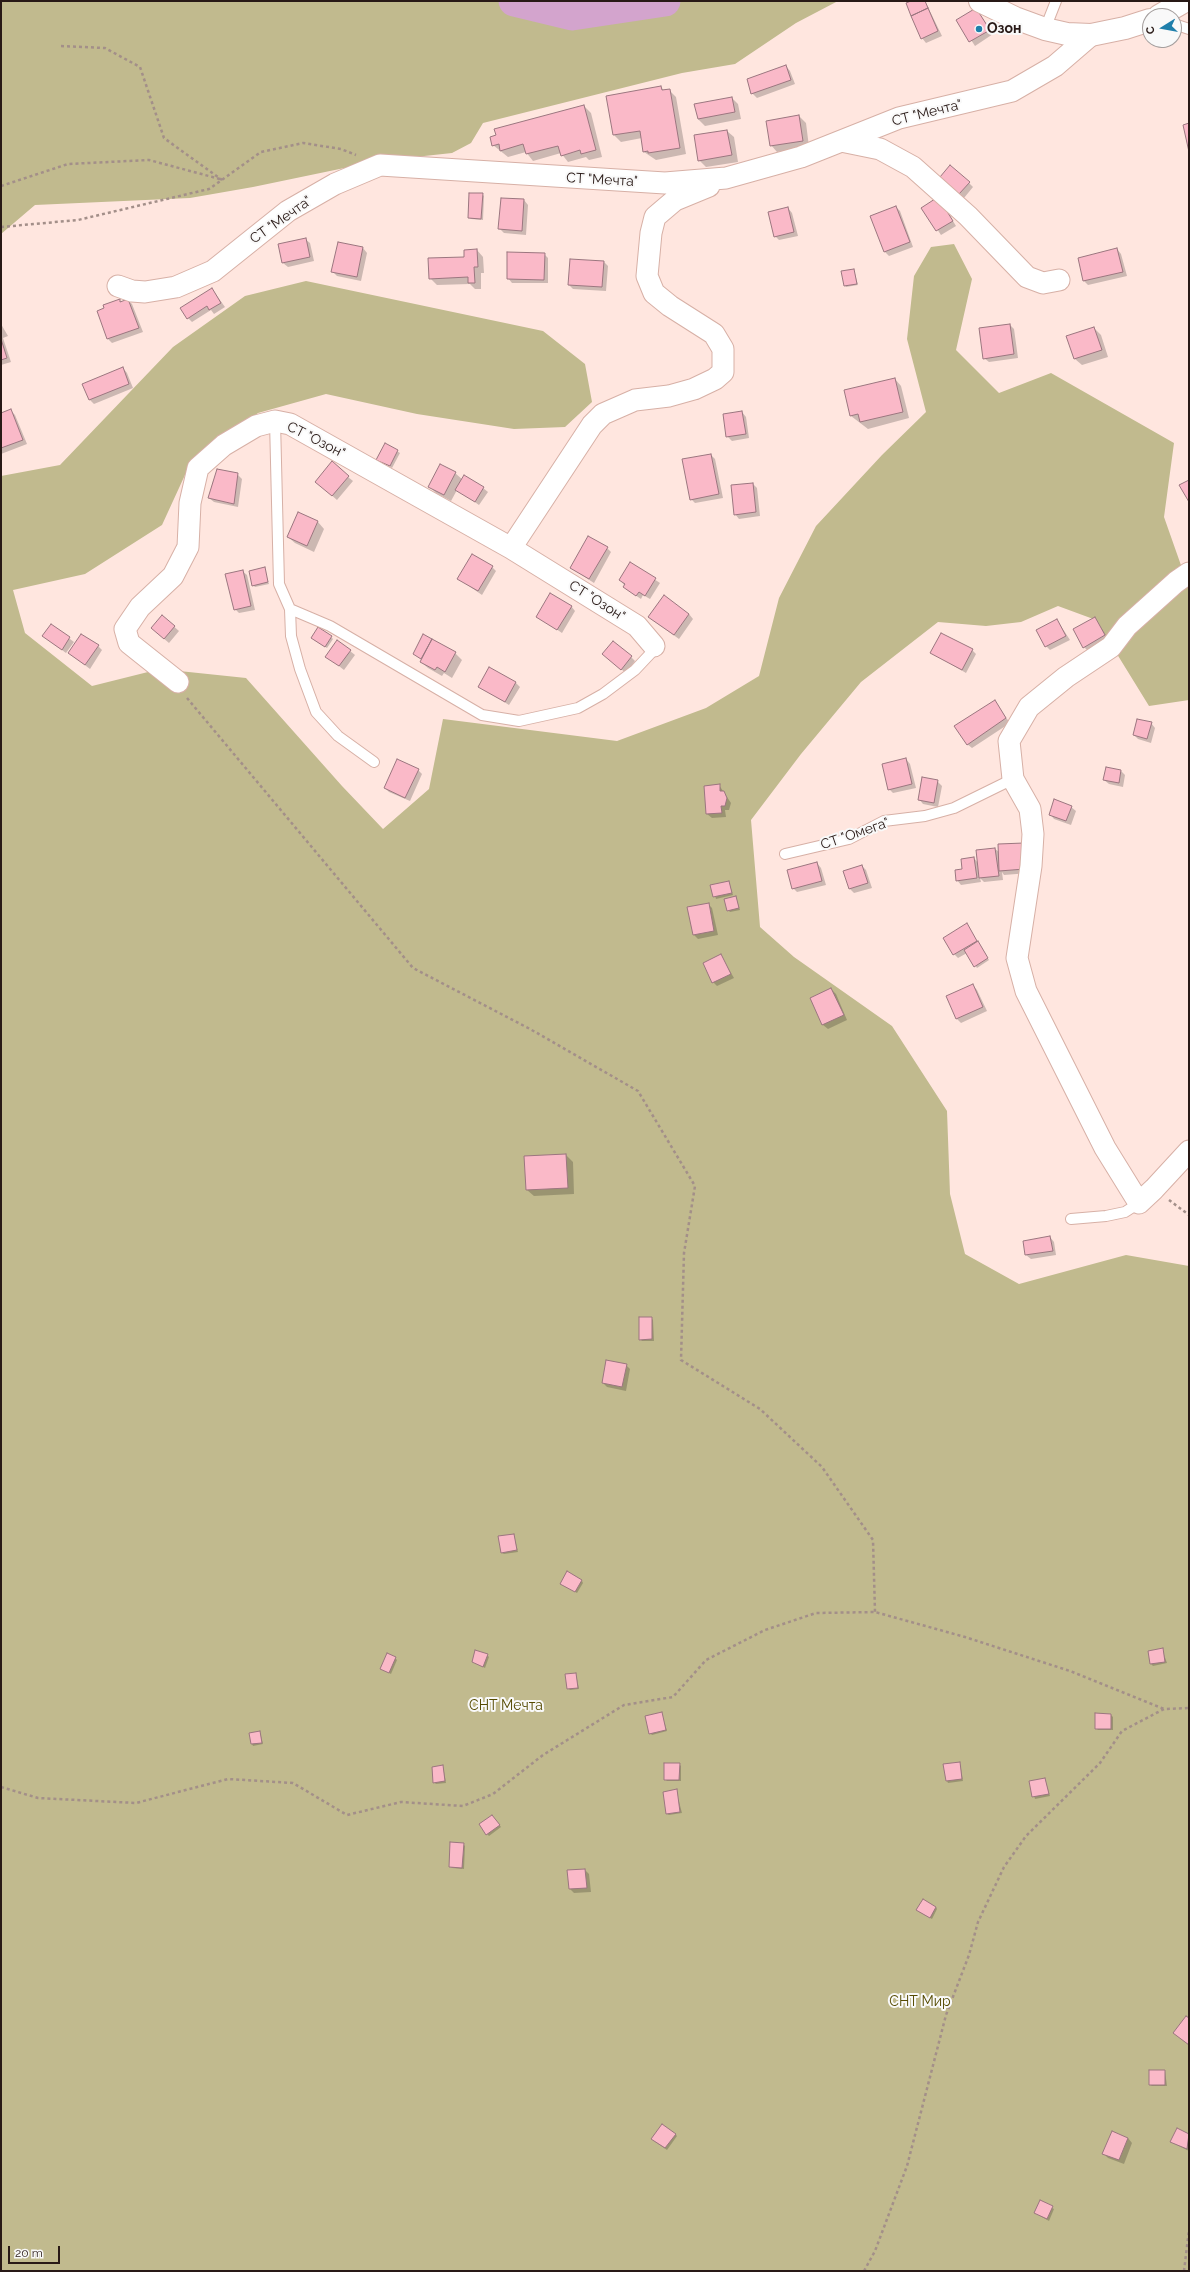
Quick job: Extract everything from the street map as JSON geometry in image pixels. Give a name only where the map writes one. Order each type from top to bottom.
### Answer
[{"type":"street","points":[[980,1],[1015,18],[1045,29],[1067,34],[1091,35],[1125,28],[1142,23]]},
{"type":"street","points":[[1173,8],[1185,1]]},
{"type":"street","name":"СТ \"Мечта\"","points":[[118,286],[132,291],[145,292],[176,287],[213,271],[288,211],[335,184],[380,165],[665,183],[726,178],[787,162],[899,118],[1012,91],[1055,66],[1091,35]]},
{"type":"street","points":[[841,141],[880,149],[913,167],[968,216],[1027,277],[1043,283],[1059,280]]},
{"type":"street","points":[[511,548],[592,425],[603,414],[635,400],[669,396],[694,389],[715,380],[723,372],[723,349],[714,334],[670,306],[654,293],[647,276],[650,233],[655,217],[675,200],[726,178]]},
{"type":"street","name":"СТ \"Озон\"","points":[[178,682],[129,643],[125,628],[140,607],[173,576],[188,547],[190,503],[198,468],[224,445],[256,426],[275,421],[290,424],[511,548],[637,626],[654,646]]},
{"type":"street","points":[[1189,573],[1176,582],[1127,626],[1111,647],[1066,677],[1029,707],[1009,741],[1014,779],[1030,809],[1033,834],[1031,866],[1017,958],[1026,991],[1105,1148],[1139,1203],[1189,1151]]},
{"type":"lane","points":[[1045,29],[1056,1]]},
{"type":"lane","points":[[275,421],[279,584],[290,609],[291,636],[300,670],[316,712],[338,736],[374,762]]},
{"type":"lane","points":[[290,609],[330,626],[482,716],[519,721],[578,708],[603,694],[635,670],[651,653],[654,646]]},
{"type":"lane","name":"СТ \"Омега\"","points":[[785,854],[849,839],[884,821],[925,816],[954,808],[1014,779]]},
{"type":"lane","points":[[1071,1219],[1106,1216],[1125,1212],[1139,1203]]},
{"type":"path","points":[[60,46],[105,48],[140,67],[164,138],[222,180]]},
{"type":"path","points":[[1,227],[78,220],[209,189],[261,152],[303,143],[341,149],[380,165]]},
{"type":"path","points":[[1,186],[68,164],[149,160],[222,180]]},
{"type":"path","points":[[178,682],[184,695],[413,968],[530,1029],[638,1091],[695,1186],[684,1253],[681,1360],[760,1409],[822,1466],[873,1540],[875,1612]]},
{"type":"path","points":[[1154,1189],[1189,1215]]},
{"type":"path","points":[[1,1787],[38,1798],[136,1803],[228,1779],[292,1783],[347,1815],[401,1802],[463,1806],[493,1794],[543,1755],[624,1706],[673,1697],[706,1660],[765,1630],[816,1613],[875,1612],[965,1637],[1070,1671],[1164,1709],[1189,1708]]},
{"type":"path","points":[[864,2271],[875,2251],[907,2166],[946,2015],[968,1956],[978,1922],[1004,1867],[1026,1836],[1100,1763],[1122,1731],[1164,1709]]},
{"type":"path","points":[[1184,2271],[1189,2230]]},
{"type":"green space","points":[[1,1],[838,1],[796,23],[735,64],[682,73],[483,123],[471,143],[452,153],[378,161],[253,187],[190,198],[35,205],[1,234]]},
{"type":"green space","points":[[954,244],[972,279],[956,350],[999,393],[1051,373],[1174,443],[1164,517],[1189,588],[1189,700],[1149,706],[1096,620],[1058,606],[1021,622],[986,626],[938,622],[861,682],[801,754],[751,820],[760,927],[794,957],[892,1026],[947,1111],[950,1194],[965,1254],[1019,1284],[1126,1255],[1189,1266],[1189,2271],[1,2271],[1,476],[60,465],[173,347],[245,296],[306,281],[543,331],[585,364],[592,402],[565,427],[514,429],[417,414],[326,394],[258,413],[190,464],[162,525],[85,574],[13,590],[25,633],[92,686],[160,669],[246,678],[342,786],[383,829],[429,789],[443,719],[617,741],[706,708],[759,676],[779,598],[816,526],[882,455],[926,412],[907,339],[914,276],[931,247]]},
{"type":"building","points":[[911,1],[925,1],[928,8],[911,16],[906,3]]},
{"type":"building","points":[[928,8],[938,31],[921,39],[911,16]]},
{"type":"building","points":[[976,8],[990,30],[969,42],[956,20]]},
{"type":"building","points":[[786,65],[791,80],[751,94],[747,79]]},
{"type":"building","points":[[661,86],[662,90],[670,89],[680,148],[648,153],[648,151],[643,152],[640,131],[613,135],[606,96]]},
{"type":"building","points":[[732,97],[735,112],[698,119],[694,104]]},
{"type":"building","points":[[584,105],[596,150],[581,154],[580,150],[561,156],[558,146],[526,154],[523,144],[500,151],[499,144],[492,146],[490,137],[496,135],[494,129]]},
{"type":"building","points":[[799,115],[803,141],[770,146],[766,121]]},
{"type":"building","points":[[1189,123],[1189,152],[1183,125]]},
{"type":"building","points":[[727,130],[732,155],[698,161],[694,135]]},
{"type":"building","points":[[950,165],[970,182],[959,194],[940,177]]},
{"type":"building","points":[[469,193],[483,193],[481,219],[468,218]]},
{"type":"building","points":[[938,197],[953,221],[936,231],[921,208]]},
{"type":"building","points":[[501,198],[524,199],[522,231],[498,229]]},
{"type":"building","points":[[896,206],[910,242],[884,252],[870,216]]},
{"type":"building","points":[[788,207],[794,232],[774,237],[768,212]]},
{"type":"building","points":[[306,238],[310,257],[282,263],[278,244]]},
{"type":"building","points":[[338,242],[363,247],[357,277],[331,272]]},
{"type":"building","points":[[1117,248],[1123,272],[1083,281],[1078,258]]},
{"type":"building","points":[[477,249],[478,267],[474,267],[475,283],[468,283],[468,277],[429,279],[428,258],[464,257],[464,250]]},
{"type":"building","points":[[507,252],[545,253],[544,280],[507,279]]},
{"type":"building","points":[[570,259],[604,261],[602,287],[568,285]]},
{"type":"building","points":[[854,269],[857,284],[844,286],[841,271]]},
{"type":"building","points":[[212,288],[221,303],[209,310],[207,306],[187,319],[180,308]]},
{"type":"building","points":[[120,299],[120,302],[128,299],[139,328],[107,339],[97,311],[104,308],[103,305]]},
{"type":"building","points":[[1010,324],[1014,354],[983,359],[979,328]]},
{"type":"building","points":[[1094,327],[1102,350],[1074,359],[1066,336]]},
{"type":"building","points":[[1,339],[7,358],[1,360]]},
{"type":"building","points":[[123,367],[129,384],[89,400],[82,384]]},
{"type":"building","points":[[895,378],[903,412],[860,422],[858,414],[850,416],[844,390]]},
{"type":"building","points":[[11,409],[23,440],[1,448],[1,413]]},
{"type":"building","points":[[742,411],[746,434],[726,437],[723,414]]},
{"type":"building","points":[[385,443],[398,450],[390,466],[376,460]]},
{"type":"building","points":[[711,454],[719,494],[690,500],[682,459]]},
{"type":"building","points":[[332,461],[349,476],[332,496],[315,482]]},
{"type":"building","points":[[440,464],[456,472],[444,495],[428,487]]},
{"type":"building","points":[[217,469],[238,473],[234,504],[208,498]]},
{"type":"building","points":[[464,475],[484,487],[475,502],[455,490]]},
{"type":"building","points":[[1189,480],[1189,502],[1179,485]]},
{"type":"building","points":[[753,483],[756,512],[734,515],[731,485]]},
{"type":"building","points":[[298,512],[318,521],[307,546],[287,537]]},
{"type":"building","points":[[588,536],[608,547],[589,579],[570,568]]},
{"type":"building","points":[[472,554],[493,566],[478,591],[457,579]]},
{"type":"building","points":[[630,562],[656,578],[645,596],[639,592],[636,596],[623,587],[625,584],[619,580]]},
{"type":"building","points":[[265,567],[268,582],[252,586],[249,571]]},
{"type":"building","points":[[243,570],[251,606],[234,610],[225,574]]},
{"type":"building","points":[[550,593],[572,606],[557,630],[536,617]]},
{"type":"building","points":[[664,595],[689,614],[674,635],[648,617]]},
{"type":"building","points":[[162,615],[175,626],[164,639],[151,628]]},
{"type":"building","points":[[1095,617],[1105,635],[1083,648],[1073,629]]},
{"type":"building","points":[[1057,619],[1066,636],[1045,647],[1036,630]]},
{"type":"building","points":[[51,624],[70,637],[62,650],[42,636]]},
{"type":"building","points":[[318,627],[332,636],[325,647],[311,638]]},
{"type":"building","points":[[941,633],[973,649],[962,670],[930,653]]},
{"type":"building","points":[[81,634],[99,645],[85,665],[68,653]]},
{"type":"building","points":[[423,634],[432,639],[421,659],[413,654]]},
{"type":"building","points":[[432,639],[456,652],[445,672],[437,667],[435,670],[420,662]]},
{"type":"building","points":[[337,640],[351,650],[339,666],[325,657]]},
{"type":"building","points":[[613,641],[632,656],[621,670],[602,654]]},
{"type":"building","points":[[489,667],[516,682],[505,702],[478,687]]},
{"type":"building","points":[[995,700],[1006,718],[967,745],[954,726]]},
{"type":"building","points":[[1137,719],[1152,722],[1147,739],[1133,735]]},
{"type":"building","points":[[906,758],[912,784],[888,790],[882,764]]},
{"type":"building","points":[[397,759],[419,769],[405,798],[384,788]]},
{"type":"building","points":[[1106,767],[1121,770],[1119,783],[1103,780]]},
{"type":"building","points":[[922,777],[938,780],[934,803],[918,800]]},
{"type":"building","points":[[720,784],[720,791],[724,791],[727,798],[725,806],[721,806],[722,813],[706,814],[704,786]]},
{"type":"building","points":[[1054,799],[1072,806],[1066,821],[1049,815]]},
{"type":"building","points":[[1024,843],[1025,869],[999,871],[998,844]]},
{"type":"building","points":[[995,848],[999,876],[979,878],[976,850]]},
{"type":"building","points":[[974,857],[977,878],[956,881],[955,870],[962,869],[961,859]]},
{"type":"building","points":[[817,862],[822,881],[792,889],[787,870]]},
{"type":"building","points":[[862,865],[868,883],[849,889],[843,871]]},
{"type":"building","points":[[729,881],[732,893],[713,897],[710,885]]},
{"type":"building","points":[[736,896],[739,908],[727,911],[724,899]]},
{"type":"building","points":[[709,903],[714,931],[693,935],[687,907]]},
{"type":"building","points":[[967,923],[977,941],[953,955],[943,938]]},
{"type":"building","points":[[978,941],[988,958],[974,967],[964,950]]},
{"type":"building","points":[[721,954],[731,974],[712,983],[703,963]]},
{"type":"building","points":[[973,984],[983,1007],[956,1019],[946,996]]},
{"type":"building","points":[[831,988],[844,1015],[822,1025],[810,998]]},
{"type":"building","points":[[566,1154],[568,1188],[526,1190],[524,1156]]},
{"type":"building","points":[[1050,1236],[1053,1251],[1025,1255],[1023,1241]]},
{"type":"building","points":[[639,1317],[652,1317],[652,1339],[639,1340]]},
{"type":"building","points":[[606,1360],[627,1364],[622,1387],[602,1383]]},
{"type":"building","points":[[514,1534],[517,1550],[501,1553],[498,1536]]},
{"type":"building","points":[[567,1571],[582,1580],[575,1592],[560,1584]]},
{"type":"building","points":[[1163,1648],[1165,1662],[1150,1664],[1148,1651]]},
{"type":"building","points":[[475,1650],[488,1654],[483,1667],[472,1662]]},
{"type":"building","points":[[387,1653],[396,1657],[389,1673],[380,1669]]},
{"type":"building","points":[[576,1673],[578,1688],[567,1689],[565,1674]]},
{"type":"building","points":[[662,1712],[666,1730],[649,1734],[645,1716]]},
{"type":"building","points":[[1095,1713],[1111,1714],[1111,1729],[1095,1729]]},
{"type":"building","points":[[260,1731],[262,1743],[251,1744],[249,1733]]},
{"type":"building","points":[[960,1762],[962,1779],[946,1781],[943,1764]]},
{"type":"building","points":[[664,1763],[680,1763],[679,1780],[664,1780]]},
{"type":"building","points":[[443,1765],[445,1781],[433,1783],[432,1767]]},
{"type":"building","points":[[1045,1778],[1049,1794],[1032,1797],[1029,1781]]},
{"type":"building","points":[[677,1789],[680,1812],[666,1814],[663,1792]]},
{"type":"building","points":[[492,1815],[500,1825],[486,1835],[479,1824]]},
{"type":"building","points":[[450,1842],[464,1843],[462,1868],[449,1867]]},
{"type":"building","points":[[585,1869],[587,1888],[569,1889],[567,1870]]},
{"type":"building","points":[[923,1899],[936,1907],[930,1918],[916,1910]]},
{"type":"building","points":[[1186,2016],[1189,2018],[1189,2045],[1173,2033]]},
{"type":"building","points":[[1149,2070],[1165,2070],[1165,2085],[1149,2085]]},
{"type":"building","points":[[662,2124],[676,2134],[665,2148],[651,2139]]},
{"type":"building","points":[[1177,2128],[1189,2134],[1187,2149],[1170,2142]]},
{"type":"building","points":[[1112,2131],[1128,2138],[1119,2160],[1102,2154]]},
{"type":"building","points":[[1040,2200],[1053,2206],[1047,2219],[1034,2213]]},
{"type":"waterway","points":[[514,1],[572,15],[665,1]]},
{"type":"place","name":"Озон","points":[[979,29]]},
{"type":"park label","name":"СНТ Мечта","points":[[506,1706]]},
{"type":"park label","name":"СНТ Мир","points":[[920,2002]]}]
